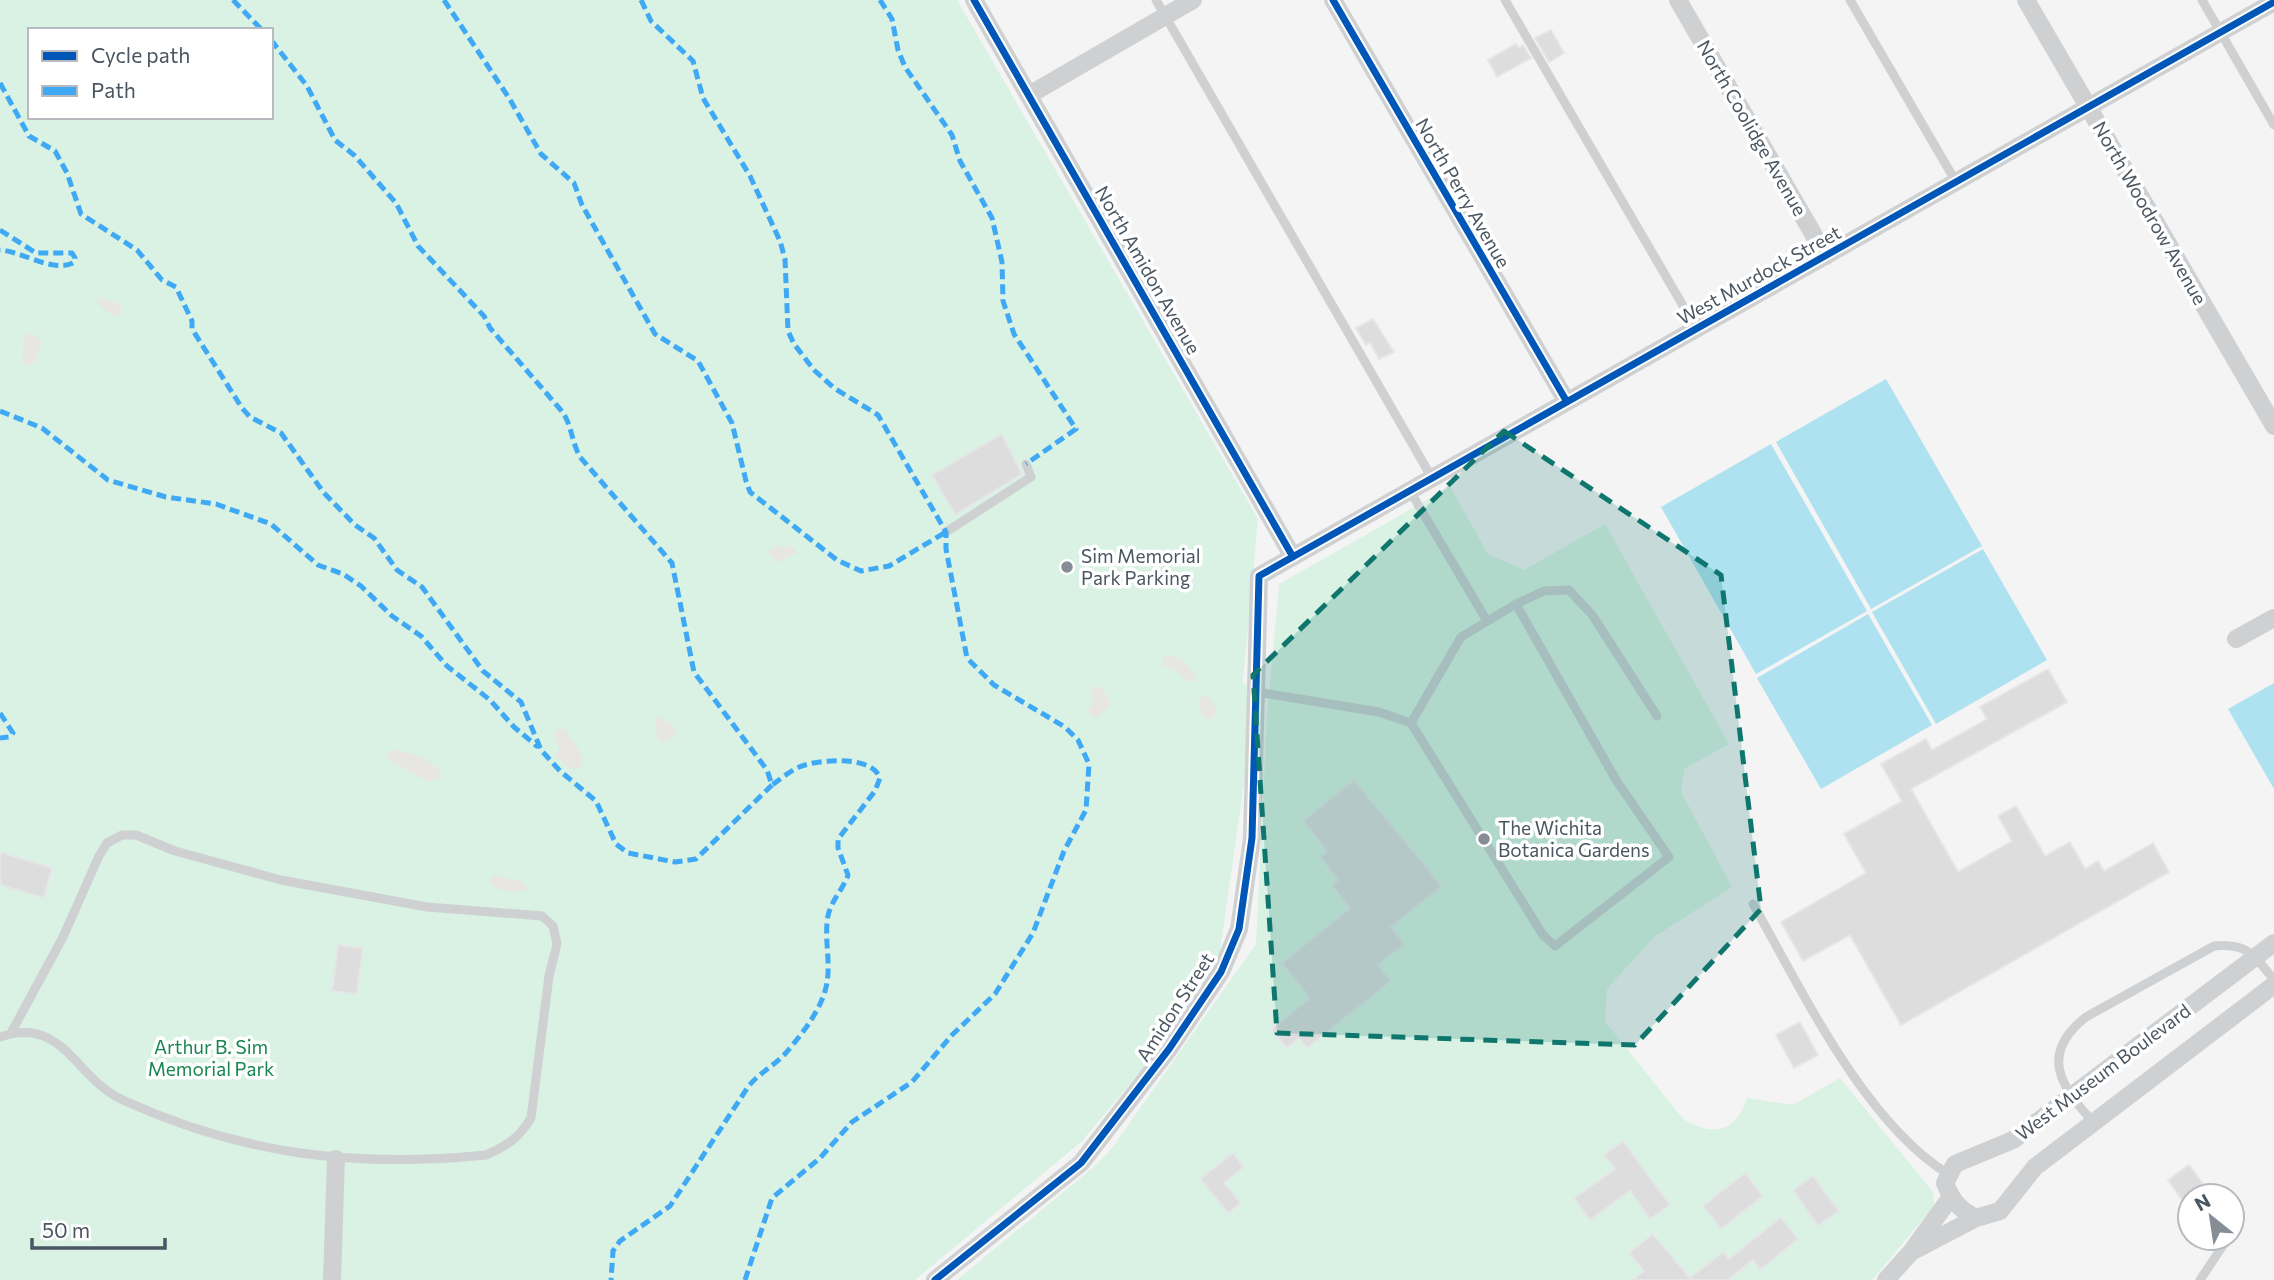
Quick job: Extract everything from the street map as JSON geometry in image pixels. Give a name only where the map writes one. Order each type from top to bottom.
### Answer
[{"type":"street","name":"North Amidon Avenue","points":[[974,0],[1293,557]]},
{"type":"street","points":[[1028,95],[1193,0]]},
{"type":"street","name":"North Perry Avenue","points":[[1333,0],[1567,402]]},
{"type":"street","name":"North Coolidge Avenue","points":[[1678,0],[1826,256]]},
{"type":"street","name":"North Woodrow Avenue","points":[[2026,0],[2274,426]]},
{"type":"street","name":"West Murdock Street","points":[[1259,576],[2274,2]]},
{"type":"street","name":"Amidon Street","points":[[935,1280],[1081,1163],[1169,1049],[1221,972],[1238,929],[1252,838],[1259,576]]},
{"type":"street","points":[[2236,639],[2274,618]]},
{"type":"street","name":"West Museum Boulevard","points":[[1948,1174],[1964,1158],[2013,1140],[2274,943]]},
{"type":"street","name":"West Museum Boulevard","points":[[1911,1252],[1976,1218],[2000,1211],[2035,1167],[2274,982]]},
{"type":"street","points":[[332,1280],[336,1159]]},
{"type":"street","points":[[1948,1174],[1945,1183],[1951,1197],[1960,1210],[1976,1218]]},
{"type":"street","points":[[1886,1280],[1911,1252],[1951,1197]]},
{"type":"lane","points":[[1156,0],[1432,478]]},
{"type":"lane","points":[[1506,0],[1696,328]]},
{"type":"lane","points":[[1850,0],[1956,182]]},
{"type":"lane","points":[[2202,0],[2274,125]]},
{"type":"lane","points":[[946,532],[1031,477],[1026,464]]},
{"type":"lane","points":[[1410,491],[1487,621]]},
{"type":"lane","points":[[1411,723],[1461,637],[1516,604],[1544,591],[1569,590],[1593,616],[1657,716]]},
{"type":"lane","points":[[1257,692],[1379,712],[1411,723],[1543,935],[1555,946],[1670,857],[1616,780],[1516,604]]},
{"type":"lane","points":[[0,1037],[11,1034],[39,1034],[54,1038],[107,1092],[205,1132],[254,1146],[336,1159],[486,1155],[508,1146],[523,1133],[531,1118],[556,944],[553,926],[542,916],[427,907],[281,880],[175,851],[136,835],[122,835],[107,843],[99,856],[63,937],[11,1034]]},
{"type":"lane","points":[[1753,904],[1847,1070],[1916,1152],[1948,1174]]},
{"type":"lane","points":[[2094,1123],[2070,1097],[2060,1077],[2062,1044],[2072,1028],[2207,948],[2234,944],[2255,957],[2274,982]]},
{"type":"lane","points":[[2200,1280],[2219,1252]]},
{"type":"highlighted area","points":[[1504,431],[1721,575],[1761,909],[1635,1045],[1277,1033],[1253,675]]},
{"type":"green space","name":"Arthur B. Sim Memorial Park","points":[[0,0],[957,0],[1258,519],[1243,682],[1257,692],[1220,951],[1148,1062],[1082,1141],[915,1280],[0,1280]]},
{"type":"green space","name":"The Wichita Botanica Gardens","points":[[1450,487],[1488,554],[1524,570],[1605,524],[1729,744],[1684,769],[1681,792],[1732,887],[1654,937],[1607,989],[1605,1021],[1683,1119],[1704,1128],[1730,1125],[1742,1110],[1747,1098],[1793,1105],[1840,1078],[1933,1192],[1934,1206],[1872,1280],[957,1280],[1095,1166],[1112,1148],[1256,944],[1267,717],[1279,584]]},
{"type":"sand","points":[[99,297],[121,305],[121,314],[115,317],[96,302]]},
{"type":"sand","points":[[30,333],[40,338],[42,343],[35,362],[27,366],[22,363],[24,336]]},
{"type":"sand","points":[[776,546],[793,547],[797,553],[776,563],[768,551]]},
{"type":"sand","points":[[1165,655],[1185,662],[1196,681],[1186,681],[1178,672],[1163,665],[1162,659]]},
{"type":"sand","points":[[1095,686],[1101,687],[1112,704],[1096,718],[1087,712],[1093,702],[1090,691]]},
{"type":"sand","points":[[1202,695],[1216,707],[1215,715],[1208,720],[1202,716],[1198,701]]},
{"type":"sand","points":[[655,715],[674,726],[676,736],[663,743],[657,739]]},
{"type":"sand","points":[[564,728],[584,759],[580,769],[569,768],[556,757],[559,747],[553,731]]},
{"type":"sand","points":[[396,750],[429,762],[439,771],[441,777],[428,782],[387,759],[387,752]]},
{"type":"sand","points":[[493,875],[523,882],[528,889],[513,891],[497,888],[489,883]]},
{"type":"water","points":[[1886,379],[1982,546],[1871,609],[1776,442]]},
{"type":"water","points":[[1771,444],[1867,611],[1756,674],[1661,507]]},
{"type":"water","points":[[1983,549],[2047,660],[1936,724],[1872,612]]},
{"type":"water","points":[[1868,614],[1932,725],[1821,789],[1757,678]]},
{"type":"water","points":[[2274,683],[2274,789],[2228,709]]},
{"type":"building","points":[[1551,30],[1564,53],[1549,62],[1535,38]]},
{"type":"building","points":[[1516,44],[1518,48],[1523,45],[1531,58],[1497,77],[1488,60]]},
{"type":"building","points":[[1373,319],[1394,352],[1379,359],[1370,342],[1366,345],[1356,328]]},
{"type":"building","points":[[1002,434],[1022,474],[955,515],[932,475]]},
{"type":"building","points":[[2048,669],[2067,702],[1911,789],[1958,872],[2012,841],[1998,816],[2016,806],[2045,856],[2070,842],[2085,869],[2098,861],[2104,871],[2153,843],[2169,872],[1901,1025],[1850,935],[1803,961],[1781,922],[1866,873],[1844,834],[1902,801],[1881,764],[1926,739],[1932,750],[1987,719],[1980,707]]},
{"type":"building","points":[[1354,780],[1442,886],[1391,927],[1405,944],[1378,965],[1391,981],[1307,1048],[1299,1038],[1287,1048],[1271,1029],[1310,998],[1282,963],[1350,908],[1332,885],[1338,880],[1320,857],[1327,851],[1303,821]]},
{"type":"building","points":[[0,852],[52,868],[44,898],[0,885]]},
{"type":"building","points":[[338,945],[363,948],[357,994],[332,991]]},
{"type":"building","points":[[1800,1022],[1818,1055],[1794,1068],[1776,1035]]},
{"type":"building","points":[[1623,1141],[1670,1205],[1650,1219],[1630,1191],[1590,1220],[1574,1198],[1615,1169],[1604,1155]]},
{"type":"building","points":[[1233,1153],[1244,1167],[1224,1183],[1241,1203],[1228,1213],[1200,1179]]},
{"type":"building","points":[[2189,1165],[2202,1182],[2176,1182],[2176,1191],[2168,1180]]},
{"type":"building","points":[[1745,1173],[1763,1196],[1721,1229],[1703,1206]]},
{"type":"building","points":[[1813,1176],[1839,1211],[1818,1226],[1793,1190]]},
{"type":"building","points":[[1781,1217],[1798,1239],[1760,1270],[1753,1260],[1728,1280],[1633,1280],[1644,1271],[1629,1253],[1653,1234],[1690,1278],[1723,1252],[1729,1259]]},
{"type":"marked path","points":[[233,0],[260,28]]},
{"type":"marked path","points":[[444,0],[509,98],[541,154],[574,183],[582,205],[655,334],[698,361],[732,423],[750,492],[837,560],[861,571],[889,566],[946,532]]},
{"type":"marked path","points":[[641,0],[651,21],[693,61],[703,98],[750,176],[780,241],[785,259],[788,331],[794,344],[814,370],[834,388],[878,415],[946,532],[946,549],[967,658],[994,685],[1065,727],[1078,740],[1089,764],[1086,810],[1064,851],[1033,933],[995,994],[952,1035],[912,1082],[852,1122],[820,1158],[772,1198],[745,1280]]},
{"type":"marked path","points":[[880,0],[892,19],[898,50],[905,67],[952,135],[960,161],[992,218],[1002,262],[1003,301],[1014,334],[1076,429],[1026,464]]},
{"type":"marked path","points":[[273,43],[307,86],[335,140],[354,155],[396,203],[418,246],[484,316],[490,328],[560,409],[567,420],[580,457],[672,563],[694,672],[767,770],[772,785],[796,768],[824,761],[847,761],[868,766],[880,778],[875,791],[838,839],[838,848],[848,875],[828,916],[828,979],[816,1013],[784,1055],[748,1087],[670,1206],[620,1241],[613,1251],[611,1280]]},
{"type":"marked path","points":[[0,83],[29,136],[55,151],[67,173],[81,214],[137,250],[162,280],[176,287],[192,321],[192,329],[242,408],[250,417],[281,433],[324,493],[355,525],[374,538],[397,570],[422,587],[483,671],[521,702],[541,750],[560,771],[596,801],[616,844],[628,853],[675,862],[696,859],[772,785]]},
{"type":"marked path","points":[[0,230],[36,253],[72,253],[75,258],[73,263],[65,265],[46,264],[0,250]]},
{"type":"marked path","points":[[0,411],[42,428],[108,480],[166,497],[216,504],[271,524],[318,565],[343,574],[361,586],[392,616],[421,636],[447,666],[490,700],[514,727],[538,747]]},
{"type":"marked path","points":[[0,713],[13,733],[9,737],[0,738]]},
{"type":"cycle path","points":[[974,0],[1293,557]]},
{"type":"cycle path","points":[[1333,0],[1567,402]]},
{"type":"cycle path","points":[[935,1280],[1081,1163],[1169,1049],[1221,972],[1239,929],[1252,838],[1259,576],[2274,2]]},
{"type":"place","name":"Sim Memorial Park Parking","points":[[1067,567]]},
{"type":"place","name":"The Wichita Botanica Gardens","points":[[1484,839]]}]
